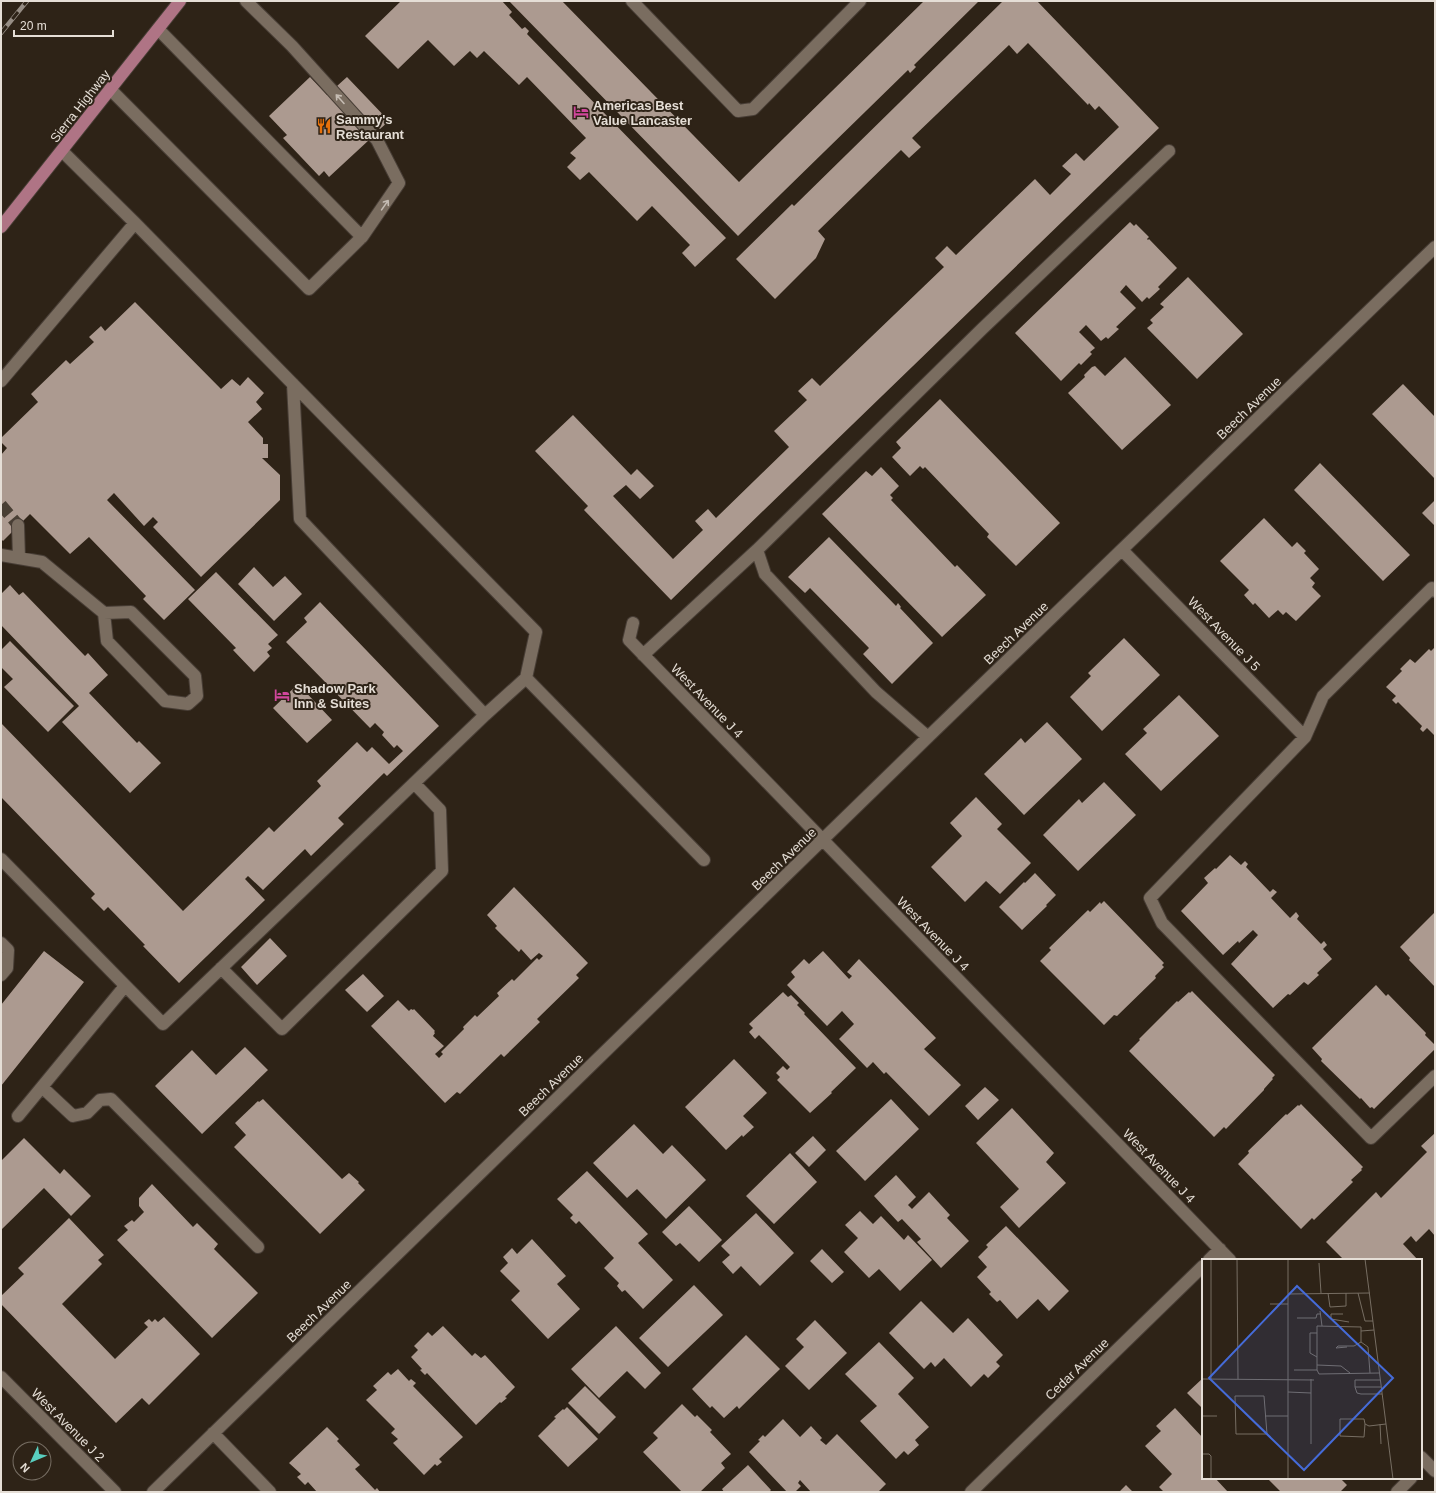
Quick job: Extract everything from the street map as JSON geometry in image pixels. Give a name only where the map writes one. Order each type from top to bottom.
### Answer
[{"type":"main road","name":"Sierra Highway","points":[[1,227],[180,1]]},
{"type":"street","points":[[110,89],[309,289],[362,237],[400,183],[377,140],[292,46],[246,1]]},
{"type":"street","points":[[632,1],[738,112],[754,109],[860,1]]},
{"type":"street","points":[[158,29],[362,237]]},
{"type":"street","points":[[1,859],[163,1024],[485,715],[526,678],[536,632],[135,223],[62,151]]},
{"type":"street","points":[[643,655],[757,550],[982,329],[1169,151]]},
{"type":"street","points":[[1,381],[135,223]]},
{"type":"street","name":"Beech Avenue","points":[[153,1492],[1435,247]]},
{"type":"street","points":[[293,384],[300,519],[485,715]]},
{"type":"street","points":[[18,526],[19,558]]},
{"type":"street","points":[[757,550],[765,574],[876,692],[928,738]]},
{"type":"street","name":"West Avenue J 5","points":[[1122,550],[1305,737]]},
{"type":"street","points":[[1,555],[42,562],[104,613],[132,612],[195,676],[197,696],[188,704],[165,701],[107,641],[104,613]]},
{"type":"street","points":[[1435,591],[1432,588],[1323,696],[1305,737],[1150,898],[1162,924],[1371,1138],[1435,1076]]},
{"type":"street","name":"West Avenue J 4","points":[[633,623],[629,640],[643,655],[1229,1259]]},
{"type":"street","points":[[526,678],[704,860]]},
{"type":"street","points":[[222,968],[282,1029],[442,871],[440,810],[414,783]]},
{"type":"street","points":[[1,943],[8,950],[6,968],[1,975]]},
{"type":"street","points":[[18,1116],[126,986]]},
{"type":"street","points":[[42,1087],[72,1116],[87,1113],[100,1100],[111,1100],[258,1247]]},
{"type":"street","points":[[1210,1259],[1220,1249]]},
{"type":"street","name":"Cedar Avenue","points":[[971,1492],[1202,1267]]},
{"type":"street","name":"West Avenue J 2","points":[[1,1377],[115,1492]]},
{"type":"street","points":[[213,1433],[270,1492]]},
{"type":"street","points":[[1397,1492],[1410,1479]]},
{"type":"building","name":"Americas Best Value Lancaster","points":[[401,1],[502,1],[512,12],[509,15],[522,29],[525,27],[529,31],[527,34],[726,238],[695,267],[682,253],[690,245],[652,206],[637,221],[589,172],[580,180],[567,167],[576,158],[570,153],[586,138],[527,77],[519,85],[484,51],[477,58],[470,51],[454,66],[428,40],[398,69],[365,36]]},
{"type":"building","points":[[509,1],[562,1],[739,182],[924,1],[979,1],[914,65],[916,67],[910,73],[908,70],[738,236]]},
{"type":"building","points":[[1003,1],[1037,1],[1159,128],[671,600],[584,510],[588,506],[535,451],[573,415],[631,475],[637,469],[654,486],[640,499],[626,485],[613,496],[673,559],[703,530],[695,521],[708,509],[716,518],[789,447],[774,431],[807,400],[798,391],[812,378],[820,386],[944,267],[935,258],[947,246],[956,255],[1035,179],[1050,195],[1071,174],[1062,166],[1076,153],[1084,161],[1119,127],[1099,106],[1095,110],[1089,103],[1088,105],[1028,43],[1017,54],[1009,45],[912,138],[921,147],[909,158],[901,150],[818,231],[825,239],[816,258],[775,299],[736,259],[792,204],[794,206]]},
{"type":"building","name":"Sammy's Restaurant","points":[[310,77],[327,95],[347,77],[389,121],[380,129],[373,122],[362,133],[369,140],[329,177],[324,171],[319,176],[283,138],[287,135],[269,116]]},
{"type":"building","points":[[1130,222],[1134,226],[1136,224],[1149,237],[1147,239],[1149,239],[1177,268],[1158,287],[1160,289],[1149,299],[1147,297],[1142,302],[1126,285],[1120,292],[1136,308],[1116,327],[1119,329],[1108,339],[1106,337],[1101,341],[1086,325],[1079,332],[1095,348],[1090,352],[1092,354],[1081,365],[1079,363],[1061,381],[1015,333]]},
{"type":"building","points":[[1188,277],[1243,334],[1197,379],[1147,328],[1153,323],[1150,320],[1164,307],[1160,304]]},
{"type":"building","points":[[135,302],[221,389],[232,379],[240,386],[248,377],[264,393],[256,402],[262,409],[248,422],[263,438],[263,444],[268,444],[268,458],[262,458],[280,475],[280,500],[201,577],[153,527],[158,522],[153,517],[144,526],[114,493],[107,500],[195,590],[164,620],[143,599],[146,596],[89,537],[70,554],[30,514],[3,541],[1,539],[1,455],[7,448],[1,442],[1,438],[38,402],[31,394],[66,360],[70,364],[94,342],[89,337],[101,326],[105,331]]},
{"type":"building","points":[[1125,357],[1171,405],[1122,450],[1068,393],[1085,377],[1084,375],[1092,367],[1095,366],[1105,376]]},
{"type":"building","points":[[1403,384],[1435,417],[1435,479],[1372,414]]},
{"type":"building","points":[[940,399],[1060,523],[1016,566],[987,537],[989,534],[925,467],[923,469],[920,466],[910,476],[892,457],[901,448],[896,442]]},
{"type":"building","points":[[1320,463],[1410,555],[1383,581],[1294,490]]},
{"type":"building","points":[[881,467],[899,486],[890,495],[893,498],[891,500],[955,567],[957,565],[986,595],[942,637],[822,514],[866,471],[872,476]]},
{"type":"building","points":[[1435,500],[1435,526],[1422,513]]},
{"type":"building","points":[[1264,518],[1292,547],[1297,542],[1306,551],[1304,553],[1319,569],[1310,578],[1315,583],[1312,587],[1321,596],[1296,621],[1286,612],[1283,615],[1278,610],[1269,618],[1255,603],[1253,605],[1244,595],[1249,590],[1220,561]]},
{"type":"building","points":[[829,537],[896,606],[898,603],[901,607],[900,608],[933,643],[892,684],[863,654],[869,648],[810,588],[805,593],[788,577]]},
{"type":"building","points":[[254,567],[273,587],[285,576],[302,594],[274,621],[238,584]]},
{"type":"building","points":[[216,572],[278,635],[268,644],[272,648],[267,652],[270,656],[254,672],[233,650],[236,648],[188,599]]},
{"type":"building","points":[[10,585],[19,595],[23,592],[85,656],[88,653],[108,675],[89,693],[137,743],[139,741],[161,763],[130,793],[62,722],[79,706],[1,625],[1,594]]},
{"type":"building","points":[[320,602],[439,726],[387,776],[384,773],[338,818],[344,824],[311,856],[305,849],[263,890],[248,876],[245,879],[265,900],[179,983],[108,907],[104,911],[91,898],[95,894],[1,797],[1,723],[183,911],[269,827],[274,832],[321,786],[317,781],[357,742],[367,752],[372,747],[389,764],[403,751],[397,745],[394,748],[382,735],[384,732],[375,723],[370,728],[286,642],[307,622],[304,618]]},
{"type":"building","points":[[1124,638],[1160,675],[1102,731],[1070,697],[1091,676],[1088,673]]},
{"type":"building","points":[[10,641],[74,706],[48,732],[4,687],[13,679],[1,667],[1,650]]},
{"type":"building","points":[[1435,647],[1435,736],[1427,728],[1423,732],[1420,729],[1422,726],[1398,702],[1396,704],[1392,700],[1396,696],[1386,687],[1402,671],[1400,669],[1410,659],[1415,663],[1429,649],[1431,651]]},
{"type":"building","points":[[298,684],[332,720],[307,743],[273,708]]},
{"type":"building","points":[[1179,695],[1219,736],[1161,791],[1125,754],[1147,733],[1143,729]]},
{"type":"building","points":[[1047,722],[1082,759],[1024,815],[984,774],[1021,738],[1025,743]]},
{"type":"building","points":[[1104,782],[1136,815],[1078,871],[1043,835],[1079,799],[1082,803]]},
{"type":"building","points":[[976,797],[1002,824],[997,829],[1031,863],[1000,894],[986,881],[965,902],[931,867],[962,836],[950,823]]},
{"type":"building","points":[[1230,855],[1241,865],[1245,861],[1248,864],[1246,867],[1270,892],[1273,889],[1277,892],[1271,898],[1290,918],[1296,912],[1299,916],[1297,919],[1321,944],[1324,941],[1327,945],[1323,949],[1332,959],[1317,973],[1319,975],[1308,985],[1304,982],[1273,1008],[1231,964],[1258,935],[1253,930],[1223,955],[1181,911],[1208,883],[1204,878],[1215,868],[1216,869]]},
{"type":"building","points":[[1035,873],[1056,895],[1046,905],[1047,906],[1022,930],[999,907]]},
{"type":"building","points":[[514,887],[588,963],[576,975],[579,978],[537,1019],[540,1022],[504,1057],[501,1054],[460,1094],[457,1092],[445,1103],[371,1026],[398,1000],[409,1011],[414,1009],[435,1031],[433,1036],[444,1046],[435,1054],[439,1058],[443,1054],[441,1052],[464,1029],[463,1027],[475,1015],[477,1017],[499,996],[497,993],[512,979],[514,981],[537,958],[539,960],[543,956],[539,953],[531,960],[521,949],[519,952],[495,928],[497,926],[487,915]]},
{"type":"building","points":[[1104,901],[1164,963],[1162,965],[1164,967],[1155,976],[1156,978],[1117,1016],[1114,1015],[1104,1025],[1040,961],[1051,950],[1049,948],[1088,910],[1090,912],[1100,902],[1101,904]]},
{"type":"building","points":[[1435,912],[1435,987],[1409,960],[1410,958],[1400,947]]},
{"type":"building","points":[[270,938],[287,956],[257,985],[241,967]]},
{"type":"building","points":[[44,951],[84,982],[1,1086],[1,1005]]},
{"type":"building","points":[[823,951],[849,979],[852,976],[847,972],[859,959],[936,1038],[924,1049],[961,1085],[929,1116],[886,1072],[884,1074],[873,1062],[867,1068],[839,1039],[854,1024],[842,1011],[827,1026],[787,985],[795,977],[791,972],[804,959],[809,964]]},
{"type":"building","points":[[363,974],[384,996],[367,1012],[345,990]]},
{"type":"building","points":[[1376,985],[1386,996],[1388,994],[1426,1033],[1425,1035],[1435,1045],[1435,1049],[1374,1109],[1372,1107],[1370,1108],[1361,1098],[1360,1099],[1321,1061],[1322,1059],[1312,1048]]},
{"type":"building","points":[[1192,991],[1275,1075],[1264,1090],[1226,1129],[1224,1127],[1214,1137],[1129,1051],[1177,1001],[1178,1002]]},
{"type":"building","points":[[783,992],[788,997],[791,995],[799,1003],[797,1005],[805,1013],[804,1014],[856,1068],[810,1113],[777,1080],[780,1077],[776,1073],[783,1066],[787,1070],[790,1067],[759,1035],[755,1039],[749,1032],[753,1028],[749,1024]]},
{"type":"building","points":[[245,1047],[268,1070],[202,1134],[155,1086],[192,1050],[216,1075]]},
{"type":"building","points":[[734,1059],[767,1093],[743,1116],[754,1127],[743,1137],[742,1135],[726,1150],[685,1107]]},
{"type":"building","points":[[985,1087],[999,1100],[978,1120],[965,1106]]},
{"type":"building","points":[[263,1099],[342,1179],[349,1173],[365,1190],[320,1234],[234,1147],[246,1135],[235,1123],[258,1101],[259,1102]]},
{"type":"building","points":[[891,1099],[919,1129],[865,1181],[836,1151]]},
{"type":"building","points":[[1301,1104],[1363,1167],[1361,1169],[1362,1170],[1351,1180],[1353,1182],[1314,1220],[1312,1218],[1301,1229],[1238,1164],[1249,1153],[1248,1151],[1286,1114],[1287,1115]]},
{"type":"building","points":[[1012,1108],[1054,1153],[1046,1162],[1066,1183],[1019,1228],[1000,1207],[1019,1189],[976,1143]]},
{"type":"building","points":[[634,1124],[663,1154],[672,1145],[706,1180],[666,1219],[637,1189],[627,1198],[593,1163]]},
{"type":"building","points":[[1435,1133],[1435,1236],[1429,1229],[1416,1242],[1411,1236],[1403,1244],[1417,1259],[1343,1259],[1326,1242],[1376,1192],[1381,1198],[1427,1152],[1421,1146]]},
{"type":"building","points":[[813,1136],[826,1150],[809,1167],[795,1153]]},
{"type":"building","points":[[24,1138],[60,1174],[64,1169],[91,1196],[71,1216],[44,1188],[1,1230],[1,1161]]},
{"type":"building","points":[[790,1153],[817,1182],[774,1224],[746,1196]]},
{"type":"building","points":[[587,1171],[648,1234],[638,1243],[673,1280],[643,1309],[625,1290],[622,1292],[617,1286],[619,1283],[604,1268],[614,1258],[579,1221],[576,1224],[570,1218],[573,1215],[557,1199]]},
{"type":"building","points":[[896,1175],[916,1197],[908,1205],[912,1209],[929,1192],[950,1215],[947,1218],[969,1241],[941,1268],[917,1242],[921,1239],[902,1219],[898,1222],[874,1196]]},
{"type":"building","points":[[152,1184],[193,1227],[197,1223],[218,1244],[214,1249],[258,1293],[212,1338],[117,1240],[128,1230],[124,1226],[132,1220],[134,1222],[144,1212],[139,1206],[139,1198]]},
{"type":"building","points":[[689,1206],[722,1240],[699,1262],[680,1243],[676,1246],[662,1232]]},
{"type":"building","points":[[860,1211],[873,1224],[881,1216],[904,1240],[908,1235],[932,1260],[900,1291],[879,1269],[869,1278],[844,1252],[858,1238],[845,1225]]},
{"type":"building","points":[[756,1213],[794,1253],[760,1286],[741,1266],[733,1274],[722,1262],[730,1255],[721,1246]]},
{"type":"building","points":[[69,1218],[104,1255],[98,1260],[102,1264],[62,1304],[115,1359],[148,1327],[144,1323],[149,1319],[152,1322],[155,1319],[158,1322],[164,1317],[200,1354],[149,1405],[142,1398],[116,1423],[1,1304],[1,1296],[24,1274],[18,1268]]},
{"type":"building","points":[[1006,1226],[1069,1291],[1049,1311],[1038,1299],[1017,1319],[1000,1300],[997,1302],[989,1294],[991,1292],[977,1277],[987,1267],[978,1257],[988,1247],[986,1245]]},
{"type":"building","points":[[532,1239],[566,1276],[557,1284],[580,1309],[548,1339],[511,1300],[520,1291],[500,1271],[508,1263],[503,1257],[512,1248],[517,1254]]},
{"type":"building","points":[[822,1249],[844,1272],[832,1283],[810,1261]]},
{"type":"building","points":[[694,1285],[723,1315],[668,1367],[639,1338]]},
{"type":"building","points":[[921,1301],[953,1333],[968,1318],[1003,1355],[996,1362],[1000,1366],[988,1378],[984,1374],[971,1387],[944,1358],[935,1367],[931,1362],[924,1369],[889,1333]]},
{"type":"building","points":[[815,1320],[847,1353],[809,1390],[785,1366],[804,1347],[796,1339]]},
{"type":"building","points":[[443,1326],[472,1356],[475,1353],[481,1358],[485,1355],[515,1387],[505,1397],[507,1398],[501,1403],[500,1402],[476,1425],[427,1373],[425,1375],[420,1370],[422,1369],[411,1357],[418,1350],[414,1346],[428,1332],[432,1336]]},
{"type":"building","points":[[616,1326],[661,1373],[645,1389],[627,1371],[599,1398],[571,1369]]},
{"type":"building","points":[[746,1335],[780,1369],[739,1409],[737,1406],[724,1418],[712,1406],[710,1408],[692,1389]]},
{"type":"building","points":[[879,1342],[914,1378],[898,1394],[929,1427],[915,1440],[919,1445],[908,1455],[904,1451],[896,1459],[860,1421],[877,1406],[845,1374]]},
{"type":"building","points":[[398,1369],[409,1381],[411,1379],[416,1383],[413,1386],[463,1437],[439,1459],[442,1462],[437,1466],[435,1464],[424,1475],[393,1443],[398,1439],[391,1433],[395,1429],[366,1400],[377,1390],[373,1386],[388,1372],[391,1375]]},
{"type":"building","points":[[1202,1379],[1202,1408],[1187,1393]]},
{"type":"building","points":[[585,1386],[616,1417],[599,1434],[568,1403]]},
{"type":"building","points":[[682,1404],[695,1417],[697,1415],[712,1430],[710,1432],[731,1454],[721,1463],[725,1468],[700,1492],[682,1492],[643,1452],[658,1438],[653,1433]]},
{"type":"building","points":[[567,1407],[598,1439],[568,1467],[538,1436],[556,1418],[554,1417]]},
{"type":"building","points":[[1175,1408],[1202,1437],[1202,1479],[1216,1479],[1228,1492],[1164,1492],[1159,1487],[1172,1474],[1145,1446],[1161,1431],[1156,1426]]},
{"type":"building","points":[[783,1419],[800,1437],[811,1426],[822,1438],[820,1440],[826,1445],[837,1434],[886,1484],[878,1492],[811,1492],[800,1480],[798,1483],[801,1486],[795,1492],[787,1492],[749,1452],[760,1441],[758,1440],[763,1435],[765,1437]]},
{"type":"building","points":[[327,1427],[339,1439],[337,1441],[360,1465],[355,1469],[375,1490],[377,1488],[380,1492],[317,1492],[308,1482],[305,1485],[297,1477],[301,1474],[289,1463]]},
{"type":"building","points":[[748,1465],[771,1490],[769,1492],[724,1492],[722,1489]]},
{"type":"building","points":[[1268,1479],[1341,1479],[1347,1485],[1341,1491],[1343,1492],[1281,1492]]},
{"type":"building","points":[[1126,1485],[1133,1492],[1119,1492]]},
{"type":"tunnel","points":[[1,505],[18,525]]},
{"type":"railway","points":[[1,33],[27,1]]},
{"type":"place","name":"Americas Best Value Lancaster","points":[[581,112]]},
{"type":"place","name":"Sammy's Restaurant","points":[[324,126]]},
{"type":"place","name":"Shadow Park Inn & Suites","points":[[282,695]]}]
